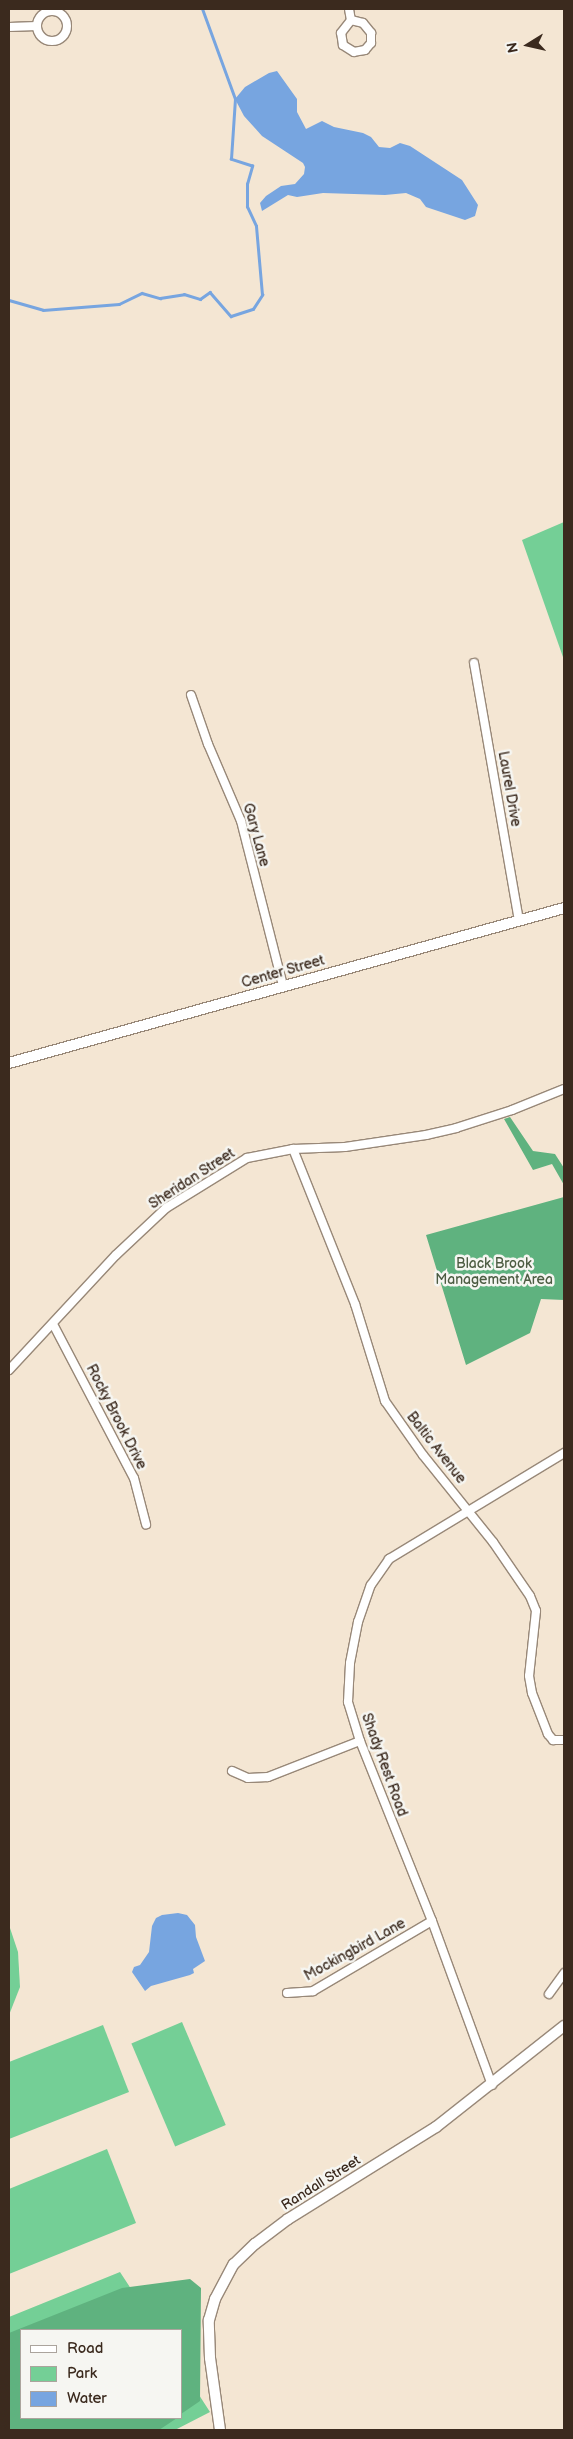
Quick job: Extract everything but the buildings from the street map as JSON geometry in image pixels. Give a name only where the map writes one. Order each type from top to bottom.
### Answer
[{"type":"street","points":[[349,9],[352,20]]},
{"type":"street","points":[[352,20],[363,23],[371,32],[371,43],[365,50],[354,52],[343,45],[341,33],[352,20]]},
{"type":"street","points":[[9,27],[37,26]]},
{"type":"street","name":"Laurel Drive","points":[[474,663],[519,920]]},
{"type":"street","name":"Gary Lane","points":[[190,695],[208,744],[242,821],[283,986]]},
{"type":"street","name":"Center Street","points":[[9,1064],[564,908]]},
{"type":"street","name":"Sheridan Street","points":[[9,1370],[116,1255],[166,1208],[247,1158],[293,1149],[345,1147],[426,1135],[456,1128],[512,1110],[564,1089]]},
{"type":"street","name":"Baltic Avenue","points":[[293,1149],[349,1288],[385,1401],[423,1455],[470,1511],[530,1596],[536,1611],[529,1676],[532,1693],[548,1734],[553,1740],[564,1740]]},
{"type":"street","name":"Rocky Brook Drive","points":[[53,1324],[130,1471],[146,1524]]},
{"type":"street","name":"Shady Rest Road","points":[[492,2085],[432,1921],[360,1740],[348,1702],[350,1663],[358,1622],[371,1585],[390,1559],[564,1453]]},
{"type":"street","points":[[232,1771],[248,1778],[263,1778],[360,1740]]},
{"type":"street","name":"Mockingbird Lane","points":[[287,1994],[313,1992],[432,1921]]},
{"type":"street","points":[[549,1994],[564,1973]]},
{"type":"street","name":"Randall Street","points":[[220,2430],[210,2358],[209,2320],[215,2299],[234,2264],[255,2244],[288,2219],[436,2127],[492,2085],[564,2026]]},
{"type":"green space","points":[[564,522],[564,660],[522,540]]},
{"type":"green space","points":[[510,1117],[533,1151],[555,1154],[564,1168],[564,1185],[552,1164],[533,1170],[504,1119]]},
{"type":"green space","name":"Black Brook Management Area","points":[[564,1197],[564,1300],[541,1299],[530,1333],[466,1365],[426,1235]]},
{"type":"green space","points":[[9,1925],[18,1952],[20,1987],[9,2015]]},
{"type":"green space","points":[[182,2022],[226,2125],[175,2147],[131,2043]]},
{"type":"green space","points":[[103,2025],[129,2092],[9,2139],[9,2062]]},
{"type":"green space","points":[[107,2149],[136,2223],[9,2274],[9,2189]]},
{"type":"green space","points":[[120,2272],[157,2329],[20,2329],[20,2419],[182,2419],[182,2369],[210,2412],[175,2430],[9,2430],[9,2317]]},
{"type":"green space","points":[[190,2279],[201,2288],[200,2401],[182,2413],[182,2329],[20,2329],[20,2419],[176,2419],[159,2430],[9,2430],[9,2333],[122,2288]]},
{"type":"water","points":[[277,71],[297,99],[297,112],[306,129],[322,121],[334,127],[363,133],[371,137],[379,147],[390,148],[400,143],[410,146],[462,180],[478,205],[475,216],[465,220],[426,207],[420,199],[406,193],[385,195],[323,193],[297,197],[288,195],[262,211],[260,203],[266,196],[281,186],[295,184],[304,174],[305,167],[303,163],[262,136],[244,116],[235,99],[245,87],[269,73]]},
{"type":"water","points":[[178,1913],[187,1915],[195,1925],[196,1937],[205,1961],[193,1969],[194,1973],[190,1975],[151,1986],[145,1991],[132,1972],[134,1967],[140,1965],[149,1952],[152,1926],[156,1918],[162,1915]]},
{"type":"waterway","points":[[9,300],[43,310],[119,304],[142,293],[160,298],[184,294],[200,299],[210,292],[231,316],[253,309],[262,295],[256,226],[247,207],[247,184],[252,166],[231,159],[235,99],[202,9]]}]
